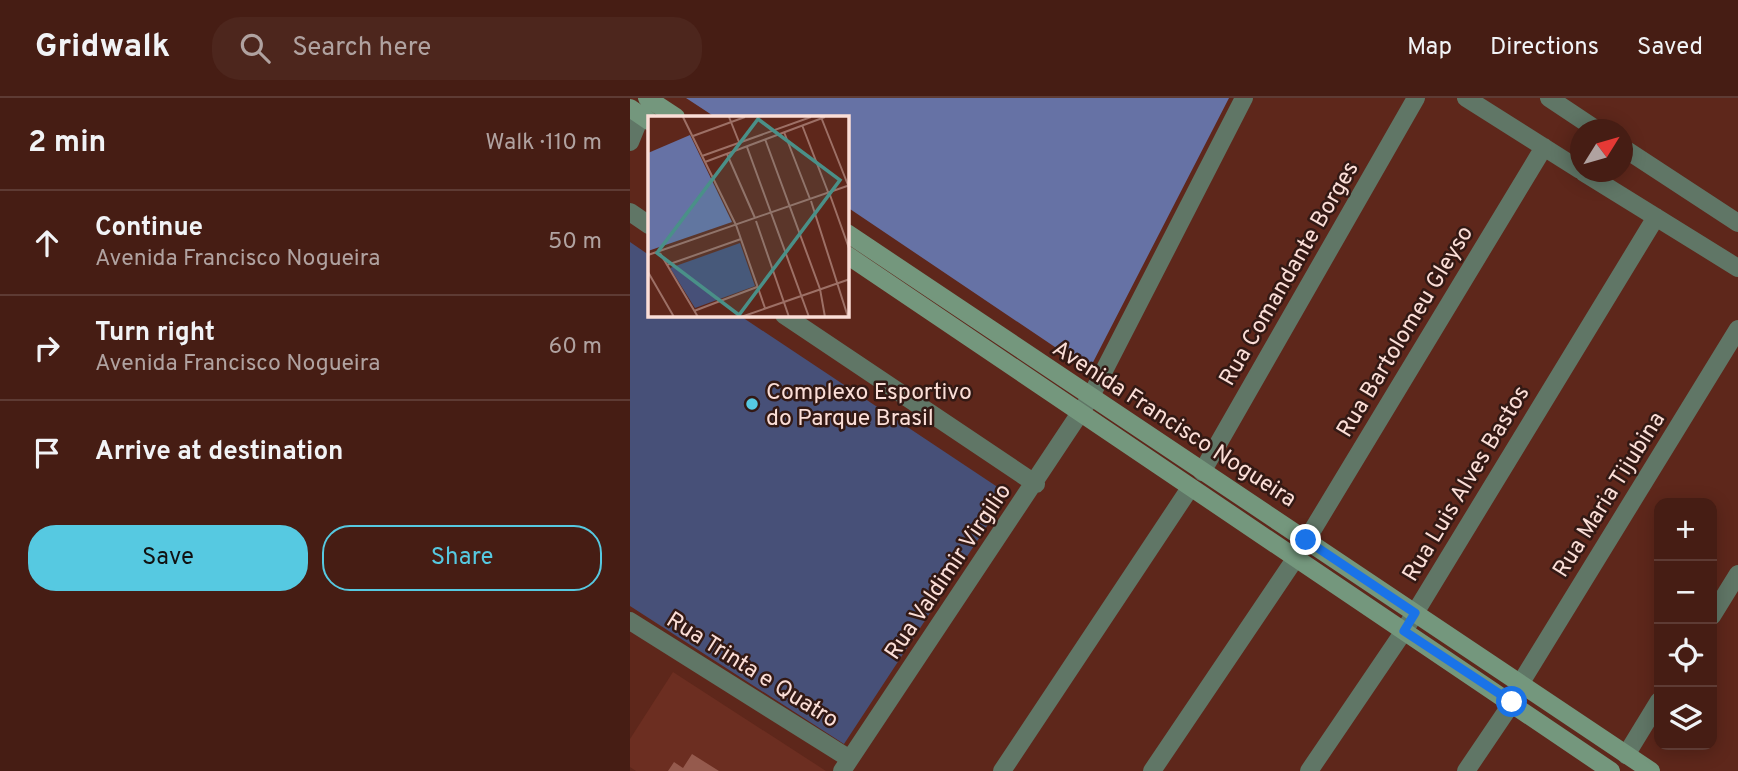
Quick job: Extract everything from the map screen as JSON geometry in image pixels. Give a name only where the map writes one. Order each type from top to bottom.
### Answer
[{"type":"main road","points":[[642,110],[671,116]]},
{"type":"main road","name":"Avenida Francisco Nogueira","points":[[849,234],[1651,771]]},
{"type":"main road","name":"Avenida Francisco Nogueira","points":[[849,256],[1611,771]]},
{"type":"street","name":"Rua Valdimir Virgilio","points":[[846,765],[1036,484],[1090,398],[1244,98]]},
{"type":"street","name":"Rua Comandante Borges","points":[[1202,472],[1416,98]]},
{"type":"street","points":[[1466,98],[1570,163]]},
{"type":"street","points":[[1549,98],[1580,119]]},
{"type":"street","points":[[630,142],[642,110]]},
{"type":"street","name":"Rua Bartolomeu Gleyso","points":[[1152,771],[1295,559],[1544,147]]},
{"type":"street","points":[[1633,153],[1738,223]]},
{"type":"street","points":[[1600,182],[1738,268]]},
{"type":"street","points":[[630,212],[648,224]]},
{"type":"street","name":"Rua Luis Alves Bastos","points":[[1309,771],[1404,631],[1656,217]]},
{"type":"street","points":[[787,317],[1036,484]]},
{"type":"street","name":"Rua Maria Tijubina","points":[[1520,684],[1738,329]]},
{"type":"street","points":[[1002,771],[1190,488]]},
{"type":"street","points":[[1717,608],[1738,573]]},
{"type":"street","name":"Rua Trinta e Quatro","points":[[630,621],[846,765]]},
{"type":"street","points":[[1466,771],[1512,702]]},
{"type":"street","points":[[1626,755],[1654,709]]},
{"type":"shaded area","points":[[686,98],[1229,98],[1089,370],[849,208],[849,116],[713,116]]},
{"type":"shaded area","name":"Complexo Esportivo do Parque Brasil","points":[[630,242],[648,254],[648,317],[742,317],[1008,494],[844,744],[630,606]]},
{"type":"shaded area","points":[[673,672],[826,771],[636,771],[630,767],[630,739]]},
{"type":"building","points":[[692,754],[719,771],[668,771],[674,762],[683,768]]},
{"type":"place","name":"Complexo Esportivo do Parque Brasil","points":[[752,404]]},
{"type":"route","points":[[1306,540],[1415,613],[1404,631],[1512,702]]}]
